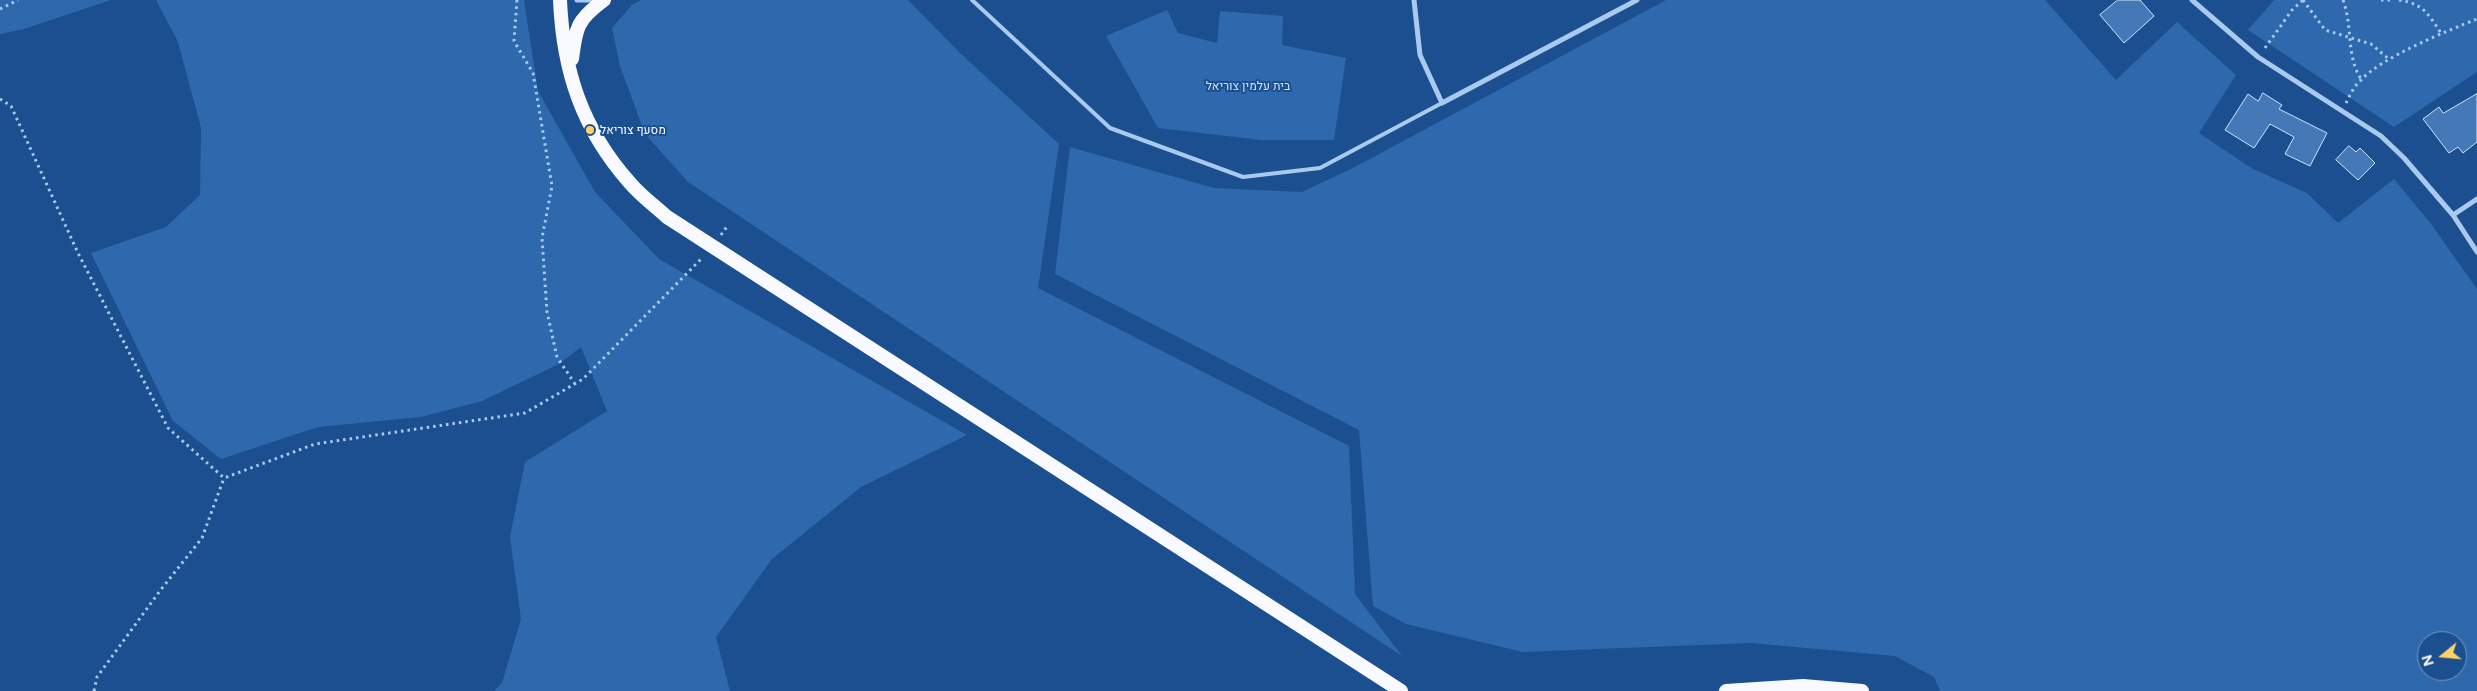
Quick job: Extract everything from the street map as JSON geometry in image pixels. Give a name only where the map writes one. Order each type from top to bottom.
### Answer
[{"type":"highway","points":[[560,0],[574,92],[598,142],[631,184],[667,217],[1401,691]]},
{"type":"highway","points":[[570,72],[576,30],[587,12],[604,0]]},
{"type":"highway","points":[[1726,691],[1803,686],[1862,691]]},
{"type":"street","points":[[576,0],[591,0]]},
{"type":"street","points":[[1414,0],[1420,55],[1442,103],[1637,0]]},
{"type":"street","points":[[2192,0],[2258,57],[2380,136],[2404,158],[2453,215],[2477,252]]},
{"type":"street","points":[[2453,215],[2477,199]]},
{"type":"lane","points":[[972,0],[1110,128],[1243,177],[1320,168],[1442,103]]},
{"type":"path","points":[[0,9],[18,0]]},
{"type":"path","points":[[517,0],[514,41],[533,73],[552,186],[542,238],[547,312],[556,357],[575,384]]},
{"type":"path","points":[[2258,57],[2292,10],[2303,0],[2325,30],[2371,44],[2390,60]]},
{"type":"path","points":[[2343,0],[2348,14],[2353,67],[2361,79]]},
{"type":"path","points":[[2381,0],[2392,0]]},
{"type":"path","points":[[2399,0],[2412,2],[2423,7],[2441,33]]},
{"type":"path","points":[[2342,110],[2361,79],[2390,60],[2441,33],[2477,19]]},
{"type":"path","points":[[0,99],[12,106],[78,253],[168,428],[224,478]]},
{"type":"path","points":[[94,691],[97,677],[159,592],[202,538],[224,478],[315,444],[525,414],[583,379],[714,246],[728,225]]},
{"type":"green space","points":[[0,0],[111,0],[24,29],[0,34]]},
{"type":"green space","points":[[156,0],[524,0],[538,91],[595,192],[659,259],[967,435],[861,487],[772,559],[716,637],[730,691],[494,691],[502,683],[521,619],[510,537],[525,462],[607,411],[581,347],[559,364],[482,401],[421,417],[318,427],[221,459],[173,421],[91,253],[166,227],[200,195],[201,128],[178,42]]},
{"type":"green space","points":[[641,0],[908,0],[960,53],[1059,144],[1038,288],[1349,446],[1355,594],[1402,656],[688,182],[645,134],[620,66],[612,28],[632,5]]},
{"type":"green space","points":[[1666,0],[2045,0],[2116,80],[2177,22],[2236,75],[2199,133],[2253,169],[2307,193],[2338,223],[2394,179],[2431,224],[2477,289],[2477,691],[1940,691],[1934,677],[1895,656],[1750,643],[1523,652],[1406,624],[1373,606],[1359,430],[1055,274],[1070,147],[1214,188],[1302,192],[1353,168]]},
{"type":"green space","points":[[2274,0],[2477,0],[2477,72],[2394,127],[2248,30]]},
{"type":"green space","name":"בית עלמין צוריאל","points":[[1167,10],[1178,33],[1217,43],[1220,11],[1283,16],[1282,45],[1346,58],[1334,140],[1261,140],[1158,128],[1106,36]]},
{"type":"building","points":[[2118,0],[2140,0],[2154,16],[2124,43],[2100,15]]},
{"type":"building","points":[[2263,93],[2282,105],[2279,109],[2327,133],[2310,166],[2285,154],[2294,137],[2270,124],[2254,148],[2225,130],[2248,94],[2258,101]]},
{"type":"building","points":[[2477,94],[2477,142],[2463,153],[2458,147],[2449,153],[2423,119],[2439,107],[2443,113]]},
{"type":"building","points":[[2349,146],[2356,152],[2360,148],[2375,163],[2358,180],[2336,160]]},
{"type":"place","name":"מסעף צוריאל","points":[[590,130]]}]
